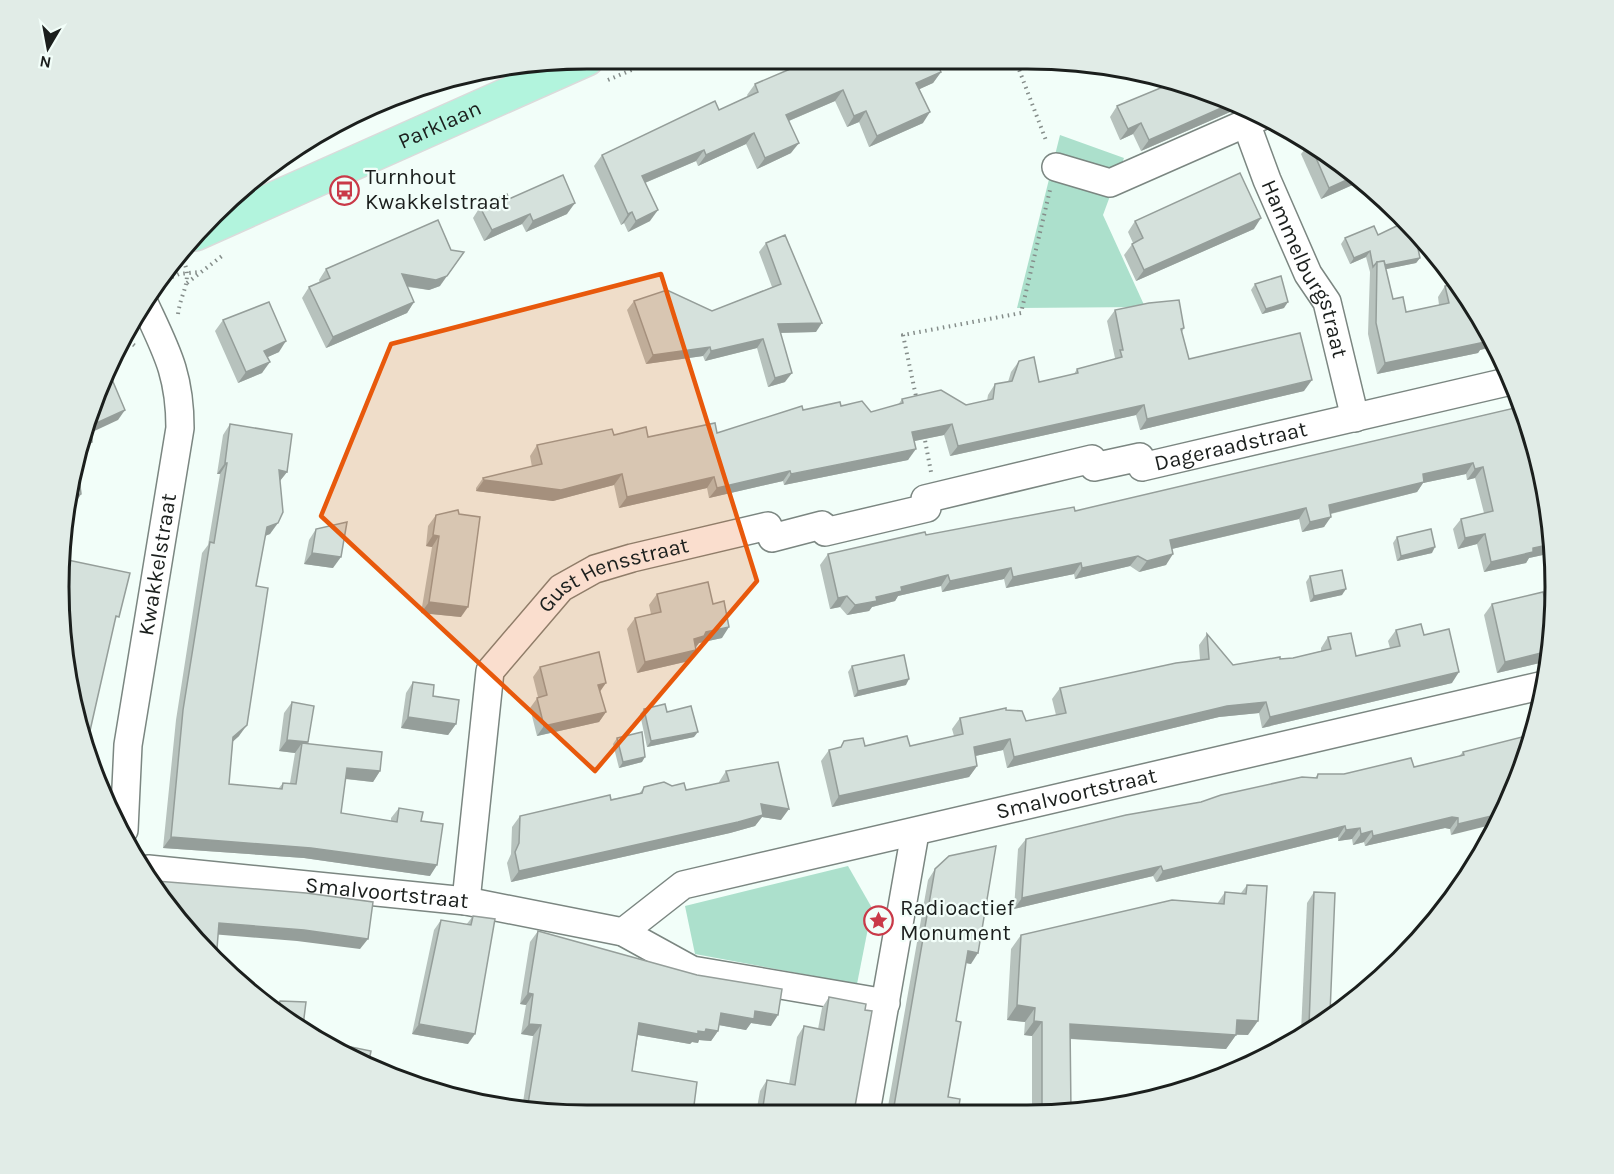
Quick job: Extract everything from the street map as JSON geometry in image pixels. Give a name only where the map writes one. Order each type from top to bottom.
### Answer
[{"type":"main road","name":"Parklaan","points":[[219,223],[561,70]]},
{"type":"street","name":"Hammelburgstraat","points":[[1056,167],[1110,183],[1252,120]]},
{"type":"street","name":"Hammelburgstraat","points":[[1253,121],[1267,180],[1308,274],[1326,302],[1355,418]]},
{"type":"street","name":"Kwakkelstraat","points":[[124,821],[128,745],[180,428],[178,385],[148,312]]},
{"type":"street","name":"Dageraadstraat","points":[[968,488],[1092,459],[1094,467],[1140,456],[1142,467],[1503,383]]},
{"type":"street","name":"Gust Hensstraat","points":[[466,901],[490,671],[561,588],[596,569],[632,558],[768,526],[772,538],[822,525],[825,532],[927,508],[925,499],[968,488]]},
{"type":"street","name":"Smalvoortstraat","points":[[623,932],[682,885],[1535,687]]},
{"type":"street","points":[[867,1105],[915,832]]},
{"type":"street","name":"Smalvoortstraat","points":[[153,869],[466,901],[623,932],[692,970],[886,1003]]},
{"type":"path","points":[[917,404],[903,335],[1021,313],[1056,167],[1019,69]]},
{"type":"path","points":[[171,278],[188,272]]},
{"type":"path","points":[[922,427],[936,496]]},
{"type":"highlighted area","points":[[661,274],[757,581],[595,771],[321,516],[391,344]]},
{"type":"green space","points":[[1060,135],[1124,158],[1103,215],[1145,307],[1017,308]]},
{"type":"green space","points":[[848,866],[872,908],[857,984],[695,954],[685,906]]},
{"type":"building","points":[[790,69],[940,69],[941,72],[916,83],[930,112],[877,136],[866,111],[854,116],[843,90],[786,115],[799,143],[765,158],[754,133],[706,155],[704,150],[642,176],[658,210],[636,221],[632,212],[628,214],[602,155],[715,101],[719,110],[758,92],[755,84]]},
{"type":"building","points":[[1162,87],[1223,107],[1149,140],[1141,123],[1128,129],[1117,106]]},
{"type":"building","points":[[1315,156],[1347,180],[1329,188]]},
{"type":"building","points":[[1240,173],[1261,218],[1144,270],[1132,244],[1143,238],[1135,221]]},
{"type":"building","points":[[563,175],[575,203],[533,221],[530,214],[492,230],[480,207],[507,194],[509,199]]},
{"type":"building","points":[[438,220],[451,250],[464,252],[447,276],[436,280],[402,274],[414,302],[333,337],[309,287],[330,278],[326,269]]},
{"type":"building","points":[[1374,226],[1378,235],[1397,226],[1418,247],[1420,258],[1385,265],[1384,261],[1377,262],[1373,267],[1370,251],[1354,258],[1345,238]]},
{"type":"building","points":[[785,235],[822,323],[778,324],[792,373],[775,378],[763,339],[711,351],[710,347],[653,355],[634,301],[667,290],[712,311],[781,284],[766,243]]},
{"type":"building","points":[[1384,261],[1393,299],[1403,297],[1406,312],[1449,303],[1445,286],[1448,286],[1484,342],[1385,363],[1376,323],[1377,262]]},
{"type":"building","points":[[1281,276],[1288,302],[1266,309],[1255,284]]},
{"type":"building","points":[[1179,300],[1184,328],[1181,329],[1189,359],[1300,333],[1312,380],[1147,419],[1144,405],[958,446],[952,424],[912,432],[916,449],[791,474],[790,471],[717,488],[714,477],[627,497],[622,474],[561,490],[484,480],[483,478],[542,464],[537,445],[612,429],[614,435],[646,427],[648,437],[715,423],[717,433],[802,406],[803,410],[840,402],[841,406],[862,401],[871,412],[903,403],[902,399],[941,390],[966,405],[993,399],[995,384],[1012,381],[1019,361],[1034,357],[1039,382],[1078,373],[1077,369],[1122,357],[1120,350],[1123,350],[1115,310]]},
{"type":"building","points":[[269,302],[286,341],[264,351],[270,362],[246,372],[223,320]]},
{"type":"building","points":[[112,380],[125,410],[95,424]]},
{"type":"building","points":[[1513,408],[1535,486],[1543,546],[1533,548],[1533,552],[1491,562],[1485,534],[1465,538],[1461,519],[1493,511],[1483,467],[1475,469],[1473,463],[1423,474],[1424,482],[1329,505],[1331,517],[1310,522],[1306,508],[1170,540],[1173,554],[1147,561],[1138,556],[1082,568],[1081,563],[1013,577],[1011,568],[950,581],[948,575],[901,587],[902,591],[876,597],[877,601],[855,605],[847,596],[838,598],[828,554],[925,532],[926,535],[1074,507],[1075,511]]},
{"type":"building","points":[[230,424],[292,434],[287,472],[279,470],[283,512],[278,523],[267,527],[256,586],[268,588],[247,725],[233,737],[229,784],[282,789],[283,783],[296,784],[302,743],[382,752],[380,771],[347,768],[341,813],[397,822],[399,808],[423,812],[421,821],[443,824],[437,865],[311,848],[171,837],[183,710],[210,542],[214,543],[227,463],[225,463]]},
{"type":"building","points":[[458,510],[459,514],[480,517],[468,607],[429,602],[439,536],[433,535],[436,515]]},
{"type":"building","points":[[347,522],[341,557],[312,553],[316,529]]},
{"type":"building","points":[[1431,529],[1435,547],[1401,556],[1397,537]]},
{"type":"building","points":[[70,560],[130,573],[119,617],[116,616],[90,731],[73,655],[70,621]]},
{"type":"building","points":[[1342,570],[1346,589],[1314,596],[1310,576]]},
{"type":"building","points":[[708,582],[713,604],[724,601],[729,627],[706,632],[704,636],[694,639],[696,650],[645,662],[635,618],[661,612],[657,594]]},
{"type":"building","points":[[1543,592],[1544,621],[1541,653],[1505,662],[1492,604]]},
{"type":"building","points":[[1421,624],[1424,635],[1449,629],[1459,672],[1270,717],[1266,702],[1227,706],[1014,757],[1010,739],[974,747],[977,766],[839,796],[829,750],[841,747],[844,741],[863,738],[865,746],[907,736],[910,746],[963,734],[960,718],[1006,708],[1006,710],[1022,711],[1026,721],[1066,713],[1060,688],[1176,663],[1209,659],[1207,634],[1233,665],[1280,657],[1280,659],[1293,658],[1331,649],[1328,637],[1351,633],[1356,656],[1400,646],[1396,630]]},
{"type":"building","points":[[599,652],[606,683],[598,685],[606,712],[544,726],[537,698],[547,695],[540,667]]},
{"type":"building","points":[[904,655],[909,679],[858,691],[852,666]]},
{"type":"building","points":[[413,682],[434,685],[433,696],[459,700],[456,724],[408,717]]},
{"type":"building","points":[[292,702],[314,706],[308,742],[287,740]]},
{"type":"building","points":[[665,704],[667,712],[691,706],[698,732],[651,741],[644,709]]},
{"type":"building","points":[[642,732],[645,757],[623,762],[617,738]]},
{"type":"building","points":[[1523,737],[1506,785],[1492,816],[1458,824],[1458,818],[1452,817],[1373,836],[1372,831],[1361,834],[1360,828],[1346,830],[1345,826],[1163,871],[1161,866],[1022,898],[1026,839],[1126,815],[1201,802],[1221,795],[1302,777],[1317,778],[1318,774],[1344,774],[1411,758],[1414,767],[1464,755],[1463,752]]},
{"type":"building","points":[[778,762],[789,809],[761,804],[763,815],[738,822],[519,871],[515,852],[519,843],[520,816],[610,795],[611,800],[642,793],[644,787],[664,782],[672,786],[684,783],[686,790],[729,781],[726,771]]},
{"type":"building","points":[[996,846],[978,953],[968,951],[956,1021],[961,1022],[948,1097],[960,1099],[959,1105],[894,1105],[935,869],[949,856]]},
{"type":"building","points":[[161,881],[306,893],[373,902],[368,939],[304,930],[219,923],[217,949],[198,929]]},
{"type":"building","points":[[1247,885],[1267,886],[1258,1021],[1237,1020],[1236,1035],[1070,1024],[1071,1103],[1042,1105],[1042,1022],[1034,1021],[1035,1008],[1017,1005],[1021,935],[1172,900],[1224,904],[1225,892],[1246,894]]},
{"type":"building","points":[[1314,892],[1335,893],[1330,1007],[1309,1022]]},
{"type":"building","points":[[473,916],[495,919],[475,1034],[419,1024],[441,920],[471,925]]},
{"type":"building","points":[[538,931],[697,975],[782,989],[778,1015],[755,1011],[754,1019],[721,1013],[718,1031],[706,1029],[705,1032],[698,1031],[698,1034],[639,1023],[632,1071],[697,1082],[694,1105],[587,1105],[528,1102],[541,1025],[529,1024],[533,994],[528,993]]},
{"type":"building","points":[[829,997],[866,1004],[865,1010],[872,1011],[855,1105],[763,1105],[767,1080],[795,1085],[804,1026],[824,1030]]},
{"type":"building","points":[[280,1001],[306,1002],[304,1021],[299,1018],[280,1004]]},
{"type":"building","points":[[351,1048],[371,1051],[370,1057],[358,1052]]},
{"type":"place","name":"Turnhout Kwakkelstraat","points":[[344,190]]},
{"type":"place","name":"Radioactief Monument","points":[[879,921]]}]
